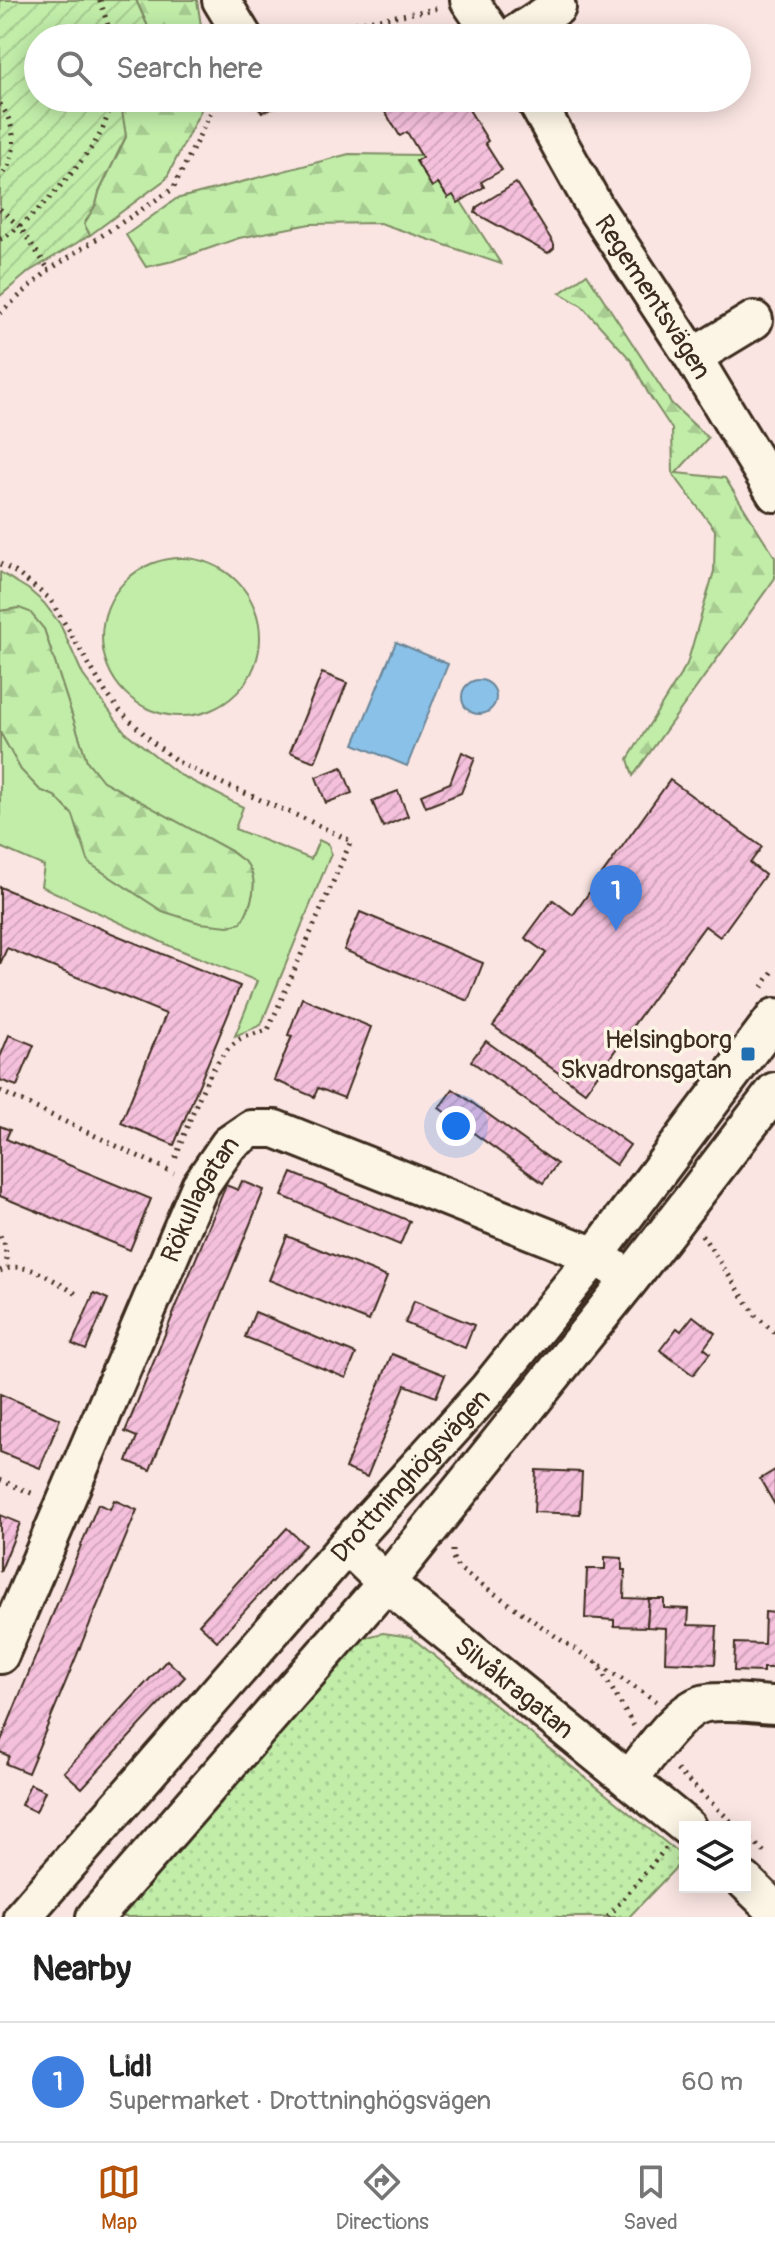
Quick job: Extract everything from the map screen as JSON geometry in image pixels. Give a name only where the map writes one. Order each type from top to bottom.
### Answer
[{"type":"street","points":[[221,0],[236,24]]},
{"type":"street","points":[[459,4],[480,24]]},
{"type":"street","points":[[531,24],[557,7]]},
{"type":"street","name":"Regementsvägen","points":[[542,112],[596,209],[693,357],[775,493]]},
{"type":"street","points":[[693,357],[754,320]]},
{"type":"street","name":"Drottninghögsvägen","points":[[22,1917],[347,1545],[488,1389],[595,1256],[775,1017]]},
{"type":"street","name":"Drottninghögsvägen","points":[[95,1917],[386,1583],[631,1278],[775,1091]]},
{"type":"street","name":"Rökullagatan","points":[[0,1655],[185,1179],[251,1129],[275,1129],[595,1256],[631,1278]]},
{"type":"street","name":"Silvåkragatan","points":[[347,1545],[386,1583],[679,1821]]},
{"type":"street","points":[[629,1780],[680,1717],[692,1708],[705,1702],[775,1705]]},
{"type":"street","points":[[751,1887],[775,1910]]},
{"type":"path","points":[[100,0],[108,24]]},
{"type":"path","points":[[349,24],[459,4]]},
{"type":"path","points":[[0,104],[11,122],[14,153],[11,164],[0,178]]},
{"type":"path","points":[[0,239],[20,227],[84,161],[102,132],[108,112]]},
{"type":"path","points":[[0,313],[49,270],[173,189],[211,112]]},
{"type":"path","points":[[0,209],[20,227],[49,270]]},
{"type":"path","points":[[0,564],[50,599],[113,702],[155,744],[178,762],[212,779],[351,841],[268,1030],[238,1040],[217,1062],[199,1099],[185,1179],[0,1091]]},
{"type":"path","points":[[768,979],[775,968]]},
{"type":"path","points":[[697,1227],[756,1316],[775,1333]]},
{"type":"path","points":[[0,1236],[4,1241],[8,1267]]},
{"type":"path","points":[[0,1271],[8,1267],[28,1268],[80,1296]]},
{"type":"path","points":[[0,1480],[38,1495],[32,1508]]},
{"type":"path","points":[[453,1546],[453,1558],[458,1568],[680,1717]]},
{"type":"path","points":[[689,1821],[707,1798],[731,1821]]},
{"type":"path","points":[[608,1917],[679,1833]]},
{"type":"path","points":[[751,1840],[775,1863]]},
{"type":"green space","points":[[0,0],[136,0],[147,24],[24,24],[24,112],[122,112],[126,136],[84,224],[90,235],[30,271],[0,296]]},
{"type":"green space","points":[[136,0],[197,0],[201,24],[147,24]]},
{"type":"green space","points":[[121,112],[200,112],[166,179],[90,235],[84,224],[126,137]]},
{"type":"green space","points":[[428,150],[501,264],[380,223],[310,224],[239,238],[146,267],[126,235],[176,199],[349,154],[424,155]]},
{"type":"green space","points":[[587,274],[672,404],[708,438],[676,473],[725,478],[775,557],[775,578],[633,776],[628,759],[687,664],[714,571],[715,530],[673,474],[672,429],[631,360],[582,306],[560,293]]},
{"type":"green space","points":[[181,558],[211,564],[237,581],[254,607],[260,637],[254,667],[237,693],[211,710],[181,716],[151,710],[125,693],[108,667],[102,637],[108,607],[125,581],[151,564]]},
{"type":"green space","points":[[0,572],[44,603],[60,624],[83,675],[125,732],[180,775],[243,807],[235,829],[311,859],[319,840],[329,845],[331,854],[261,1025],[235,1036],[257,981],[170,946],[41,886],[44,866],[0,847],[0,732],[21,770],[40,790],[55,796],[73,815],[81,841],[241,922],[253,894],[251,871],[231,851],[103,782],[87,761],[44,629],[19,608],[0,611]]},
{"type":"green space","points":[[19,608],[30,612],[44,629],[87,761],[103,781],[231,851],[247,864],[253,886],[251,902],[241,923],[228,926],[200,923],[162,911],[89,863],[73,815],[55,796],[40,790],[21,770],[0,732],[0,611]]},
{"type":"green space","points":[[383,1633],[411,1637],[679,1853],[679,1864],[629,1917],[116,1917],[355,1640]]},
{"type":"water","points":[[396,642],[448,664],[407,766],[354,744]]},
{"type":"water","points":[[479,680],[491,685],[496,697],[491,709],[479,714],[467,709],[462,697],[467,685]]},
{"type":"building","points":[[385,112],[470,112],[502,170],[481,182],[484,187],[458,203],[453,195],[448,198],[438,183],[432,187],[416,161],[422,157],[407,132],[400,136]]},
{"type":"building","points":[[516,183],[554,244],[548,253],[475,213],[477,207]]},
{"type":"building","points":[[322,673],[347,683],[315,762],[290,752]]},
{"type":"building","points":[[462,752],[475,758],[461,793],[426,807],[421,795],[450,783]]},
{"type":"building","points":[[342,767],[352,793],[326,803],[316,777]]},
{"type":"building","points":[[670,780],[762,847],[750,863],[765,875],[720,937],[705,926],[585,1092],[493,1026],[546,953],[525,938],[553,900],[573,915]]},
{"type":"building","points":[[398,791],[408,816],[383,827],[372,801]]},
{"type":"building","points":[[0,887],[240,986],[174,1145],[121,1123],[166,1014],[7,948],[0,964]]},
{"type":"building","points":[[360,912],[483,963],[468,1001],[344,950]]},
{"type":"building","points":[[302,998],[371,1027],[344,1098],[318,1088],[314,1097],[274,1080],[292,1036],[288,1035]]},
{"type":"building","points":[[9,1035],[34,1045],[17,1086],[0,1080],[0,1057]]},
{"type":"building","points":[[486,1041],[630,1145],[616,1165],[471,1061]]},
{"type":"building","points":[[453,1089],[557,1164],[543,1183],[439,1108]]},
{"type":"building","points":[[0,1126],[10,1130],[6,1139],[151,1199],[130,1250],[0,1196]]},
{"type":"building","points":[[292,1173],[410,1221],[400,1245],[282,1196]]},
{"type":"building","points":[[242,1181],[264,1190],[150,1470],[127,1461],[137,1437],[125,1432],[226,1185],[238,1190]]},
{"type":"building","points":[[287,1236],[387,1277],[369,1321],[269,1280]]},
{"type":"building","points":[[94,1293],[108,1299],[86,1350],[72,1344]]},
{"type":"building","points":[[414,1301],[474,1325],[465,1348],[405,1323]]},
{"type":"building","points":[[255,1312],[356,1354],[346,1378],[245,1337]]},
{"type":"building","points":[[693,1316],[715,1333],[704,1348],[710,1353],[693,1375],[660,1350],[677,1328],[681,1331]]},
{"type":"building","points":[[392,1354],[445,1375],[436,1397],[405,1385],[367,1477],[345,1468]]},
{"type":"building","points":[[0,1394],[60,1419],[40,1468],[0,1452]]},
{"type":"building","points":[[536,1470],[582,1472],[580,1514],[534,1512]]},
{"type":"building","points":[[775,1470],[775,1505],[760,1479]]},
{"type":"building","points":[[114,1500],[137,1510],[28,1773],[6,1764],[9,1756],[0,1752],[0,1743],[98,1504],[110,1509]]},
{"type":"building","points":[[0,1515],[20,1523],[0,1572]]},
{"type":"building","points":[[287,1528],[305,1545],[217,1641],[199,1624]]},
{"type":"building","points":[[605,1557],[622,1558],[624,1598],[649,1599],[647,1627],[614,1626],[614,1620],[585,1618],[587,1569],[605,1569]]},
{"type":"building","points":[[649,1599],[664,1599],[664,1608],[689,1609],[688,1625],[717,1626],[715,1664],[665,1662],[666,1628],[647,1627]]},
{"type":"building","points":[[765,1612],[775,1613],[775,1668],[763,1668],[763,1672],[734,1671],[735,1643],[764,1644]]},
{"type":"building","points":[[167,1660],[185,1677],[82,1788],[64,1772]]},
{"type":"building","points":[[30,1784],[45,1791],[36,1812],[21,1805]]},
{"type":"place","name":"Lidl","points":[[616,931]]},
{"type":"place","name":"Helsingborg Skvadronsgatan","points":[[748,1054]]}]
